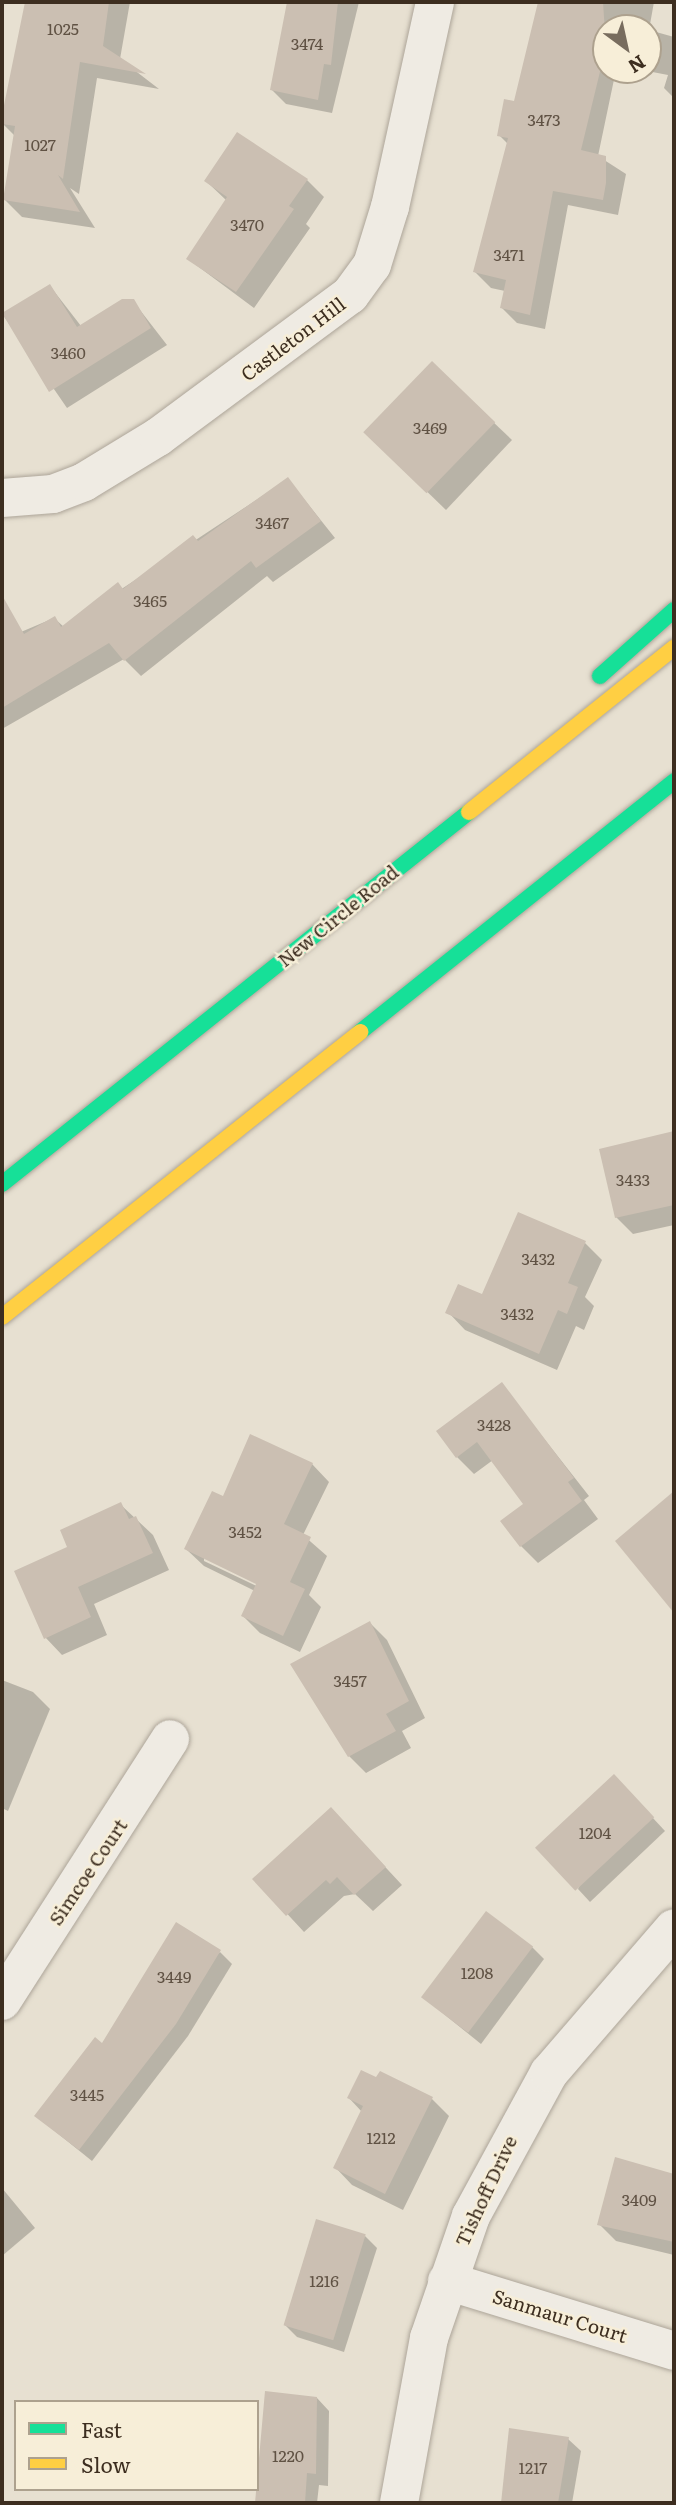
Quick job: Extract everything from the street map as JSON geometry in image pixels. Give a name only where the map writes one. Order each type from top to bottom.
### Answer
[{"type":"highway","points":[[581,692],[674,610]]},
{"type":"highway","name":"New Circle Road","points":[[2,1184],[674,648]]},
{"type":"highway","points":[[97,1108],[486,774]]},
{"type":"highway","points":[[2,1317],[674,781]]},
{"type":"highway","points":[[597,842],[674,788]]},
{"type":"street","name":"Castleton Hill","points":[[2,498],[35,497],[84,482],[158,437],[350,295],[372,265],[390,207],[435,2]]},
{"type":"street","name":"Simcoe Court","points":[[2,2001],[170,1740]]},
{"type":"street","name":"Tishoff Drive","points":[[399,2503],[415,2397],[447,2281],[471,2216],[523,2112],[633,1969],[674,1928]]},
{"type":"street","name":"Sanmaur Court","points":[[447,2281],[674,2351]]},
{"type":"building","points":[[25,2],[109,2],[103,46],[146,74],[80,62],[63,179],[58,175],[80,212],[3,200],[15,126],[2,124],[2,115]]},
{"type":"building","points":[[287,2],[338,2],[331,65],[324,64],[318,100],[270,90]]},
{"type":"building","points":[[538,2],[603,2],[604,14],[592,14],[592,84],[597,84],[581,150],[606,156],[603,200],[553,191],[530,315],[500,308],[506,280],[473,272],[508,138],[497,136],[504,99],[514,101]]},
{"type":"building","points":[[237,132],[308,179],[289,206],[294,209],[236,292],[186,259],[227,197],[204,181]]},
{"type":"building","points":[[50,284],[77,327],[122,299],[134,299],[151,328],[49,392],[2,313]]},
{"type":"building","points":[[432,361],[495,422],[427,493],[363,432]]},
{"type":"building","points":[[288,477],[321,521],[256,568],[251,561],[124,661],[109,643],[2,708],[2,595],[24,634],[55,616],[61,627],[118,582],[123,589],[193,535],[198,541]]},
{"type":"building","points":[[674,1131],[674,1205],[615,1218],[599,1149]]},
{"type":"building","points":[[518,1212],[586,1241],[568,1283],[578,1287],[567,1314],[558,1310],[539,1354],[445,1313],[458,1284],[482,1294]]},
{"type":"building","points":[[502,1382],[574,1478],[568,1482],[582,1501],[520,1547],[500,1521],[523,1504],[477,1442],[456,1458],[436,1431]]},
{"type":"building","points":[[250,1434],[313,1463],[284,1524],[311,1537],[290,1582],[305,1589],[283,1636],[241,1616],[256,1584],[184,1549],[212,1491],[223,1496]]},
{"type":"building","points":[[674,1491],[674,1613],[615,1541]]},
{"type":"building","points":[[121,1502],[129,1519],[136,1516],[153,1553],[78,1587],[91,1617],[44,1639],[14,1571],[67,1547],[60,1530]]},
{"type":"building","points":[[370,1621],[409,1701],[386,1714],[396,1731],[348,1757],[290,1664]]},
{"type":"building","points":[[614,1774],[654,1817],[575,1891],[535,1848]]},
{"type":"building","points":[[331,1807],[386,1867],[354,1895],[337,1877],[330,1884],[326,1880],[286,1916],[252,1879]]},
{"type":"building","points":[[486,1911],[533,1947],[468,2033],[421,1997]]},
{"type":"building","points":[[176,1922],[221,1950],[176,2024],[79,2150],[34,2116],[95,2037],[102,2043]]},
{"type":"building","points":[[361,2070],[376,2077],[380,2071],[433,2097],[385,2194],[333,2168],[363,2106],[347,2098]]},
{"type":"building","points":[[615,2157],[674,2174],[674,2242],[597,2225]]},
{"type":"building","points":[[316,2219],[366,2234],[333,2340],[284,2325]]},
{"type":"building","points":[[265,2391],[317,2397],[316,2474],[307,2473],[305,2503],[255,2503],[256,2491],[259,2491]]},
{"type":"building","points":[[509,2428],[569,2437],[558,2503],[501,2503]]},
{"type":"traffic: fast","points":[[600,676],[674,610]]},
{"type":"traffic: fast","points":[[360,1032],[674,781]]},
{"type":"traffic: fast","points":[[2,1184],[469,812]]},
{"type":"traffic: slow","points":[[469,812],[674,648]]},
{"type":"traffic: slow","points":[[2,1317],[360,1032]]}]
